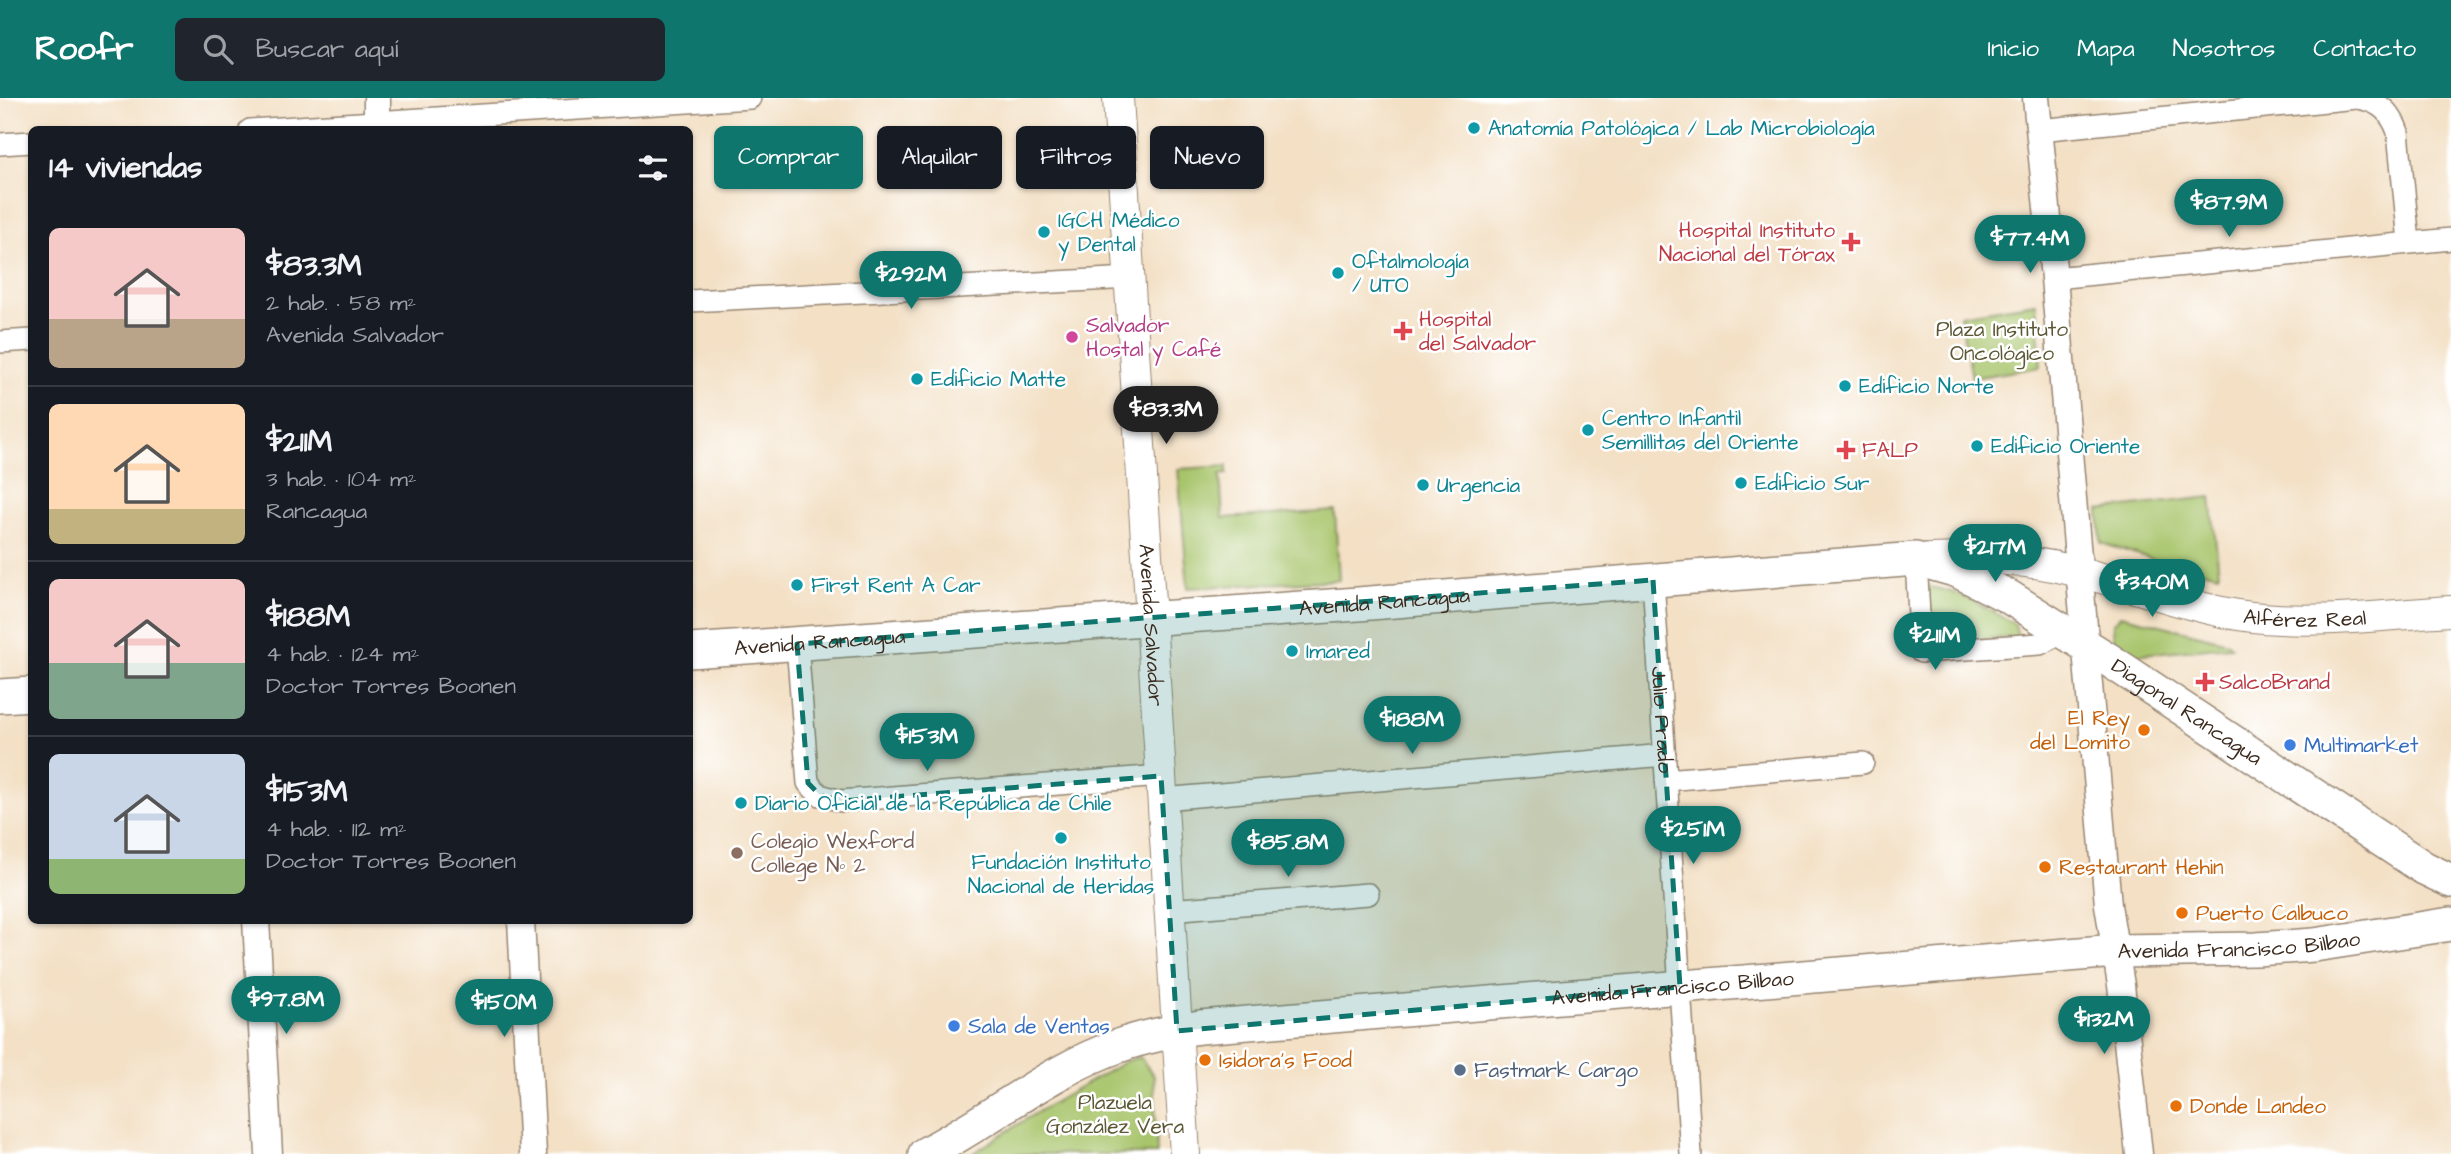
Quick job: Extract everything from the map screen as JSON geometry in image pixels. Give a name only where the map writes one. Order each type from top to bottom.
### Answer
[{"type":"main road","name":"Avenida Salvador","points":[[1118,98],[1185,1154]]},
{"type":"main road","name":"Avenida Rancagua","points":[[693,651],[1916,559],[2001,559],[2078,572]]},
{"type":"main road","name":"Diagonal Rancagua","points":[[1916,559],[1958,571],[1983,583],[2424,868],[2451,881]]},
{"type":"main road","name":"Alférez Real","points":[[2078,572],[2220,611],[2258,618],[2319,619],[2451,611]]},
{"type":"main road","points":[[0,696],[28,694]]},
{"type":"main road","name":"Avenida Francisco Bilbao","points":[[925,1154],[1054,1077],[1096,1056],[1131,1042],[1177,1031],[2116,951],[2256,949],[2314,945],[2451,924]]},
{"type":"street","points":[[289,126],[377,117],[750,98]]},
{"type":"street","points":[[2036,98],[2078,572],[2073,639],[2109,916],[2116,951],[2139,1154]]},
{"type":"street","points":[[2039,130],[2357,98],[2382,107],[2395,122],[2409,242]]},
{"type":"street","points":[[0,144],[28,142]]},
{"type":"street","points":[[2054,278],[2451,239]]},
{"type":"street","points":[[693,302],[1131,278]]},
{"type":"street","points":[[0,342],[28,340]]},
{"type":"street","points":[[1916,559],[1921,652],[2073,639]]},
{"type":"street","name":"Julio Prado","points":[[1653,580],[1691,1154]]},
{"type":"street","points":[[797,644],[808,783],[820,795],[841,801],[1162,788],[1665,755]]},
{"type":"street","points":[[1666,780],[1863,762]]},
{"type":"street","points":[[1170,910],[1368,894]]},
{"type":"street","points":[[256,924],[268,1154]]},
{"type":"street","points":[[521,924],[534,1154]]},
{"type":"highlighted area","points":[[1653,580],[1680,987],[1177,1031],[1161,776],[841,801],[820,795],[808,783],[797,644]]},
{"type":"green space","name":"Plaza Instituto Oncológico","points":[[2036,303],[2041,367],[1972,378],[1960,315]]},
{"type":"green space","points":[[1227,466],[1227,474],[1220,475],[1223,518],[1335,511],[1339,580],[1188,588],[1178,469]]},
{"type":"green space","points":[[2211,497],[2219,574],[2155,560],[2101,543],[2099,510]]},
{"type":"green space","points":[[1926,587],[1950,592],[1983,606],[2015,624],[2018,637],[1944,642],[1930,640]]},
{"type":"green space","points":[[2121,615],[2227,642],[2231,646],[2131,655],[2114,646],[2113,623]]},
{"type":"green space","name":"Plazuela González Vera","points":[[1140,1057],[1154,1076],[1157,1154],[972,1154],[1034,1114],[1126,1061]]},
{"type":"place","name":"Anatomía Patológica / Lab Microbiología","points":[[1474,128]]},
{"type":"place","name":"IGCH Médico y Dental","points":[[1044,232]]},
{"type":"place","name":"Hospital Instituto Nacional del Tórax","points":[[1851,242]]},
{"type":"place","name":"Oftalmología / UTO","points":[[1338,273]]},
{"type":"place","name":"Hospital del Salvador","points":[[1403,331]]},
{"type":"place","name":"Salvador Hostal y Café","points":[[1072,337]]},
{"type":"place","name":"Edificio Matte","points":[[917,379]]},
{"type":"place","name":"Edificio Norte","points":[[1845,386]]},
{"type":"place","name":"Centro Infantil Semillitas del Oriente","points":[[1588,430]]},
{"type":"place","name":"Edificio Oriente","points":[[1977,446]]},
{"type":"place","name":"FALP","points":[[1846,450]]},
{"type":"place","name":"Edificio Sur","points":[[1741,483]]},
{"type":"place","name":"Urgencia","points":[[1423,485]]},
{"type":"place","name":"First Rent A Car","points":[[797,585]]},
{"type":"place","name":"Imared","points":[[1292,651]]},
{"type":"place","name":"SalcoBrand","points":[[2205,682]]},
{"type":"place","name":"El Rey del Lomito","points":[[2144,730]]},
{"type":"place","name":"Multimarket","points":[[2290,745]]},
{"type":"place","name":"Diario Oficial de la República de Chile","points":[[741,803]]},
{"type":"place","name":"Fundación Instituto Nacional de Heridas","points":[[1061,838]]},
{"type":"place","name":"Colegio Wexford College Nº 2","points":[[737,853]]},
{"type":"place","name":"Restaurant Hehin","points":[[2045,867]]},
{"type":"place","name":"Puerto Calbuco","points":[[2182,913]]},
{"type":"place","name":"Sala de Ventas","points":[[954,1026]]},
{"type":"place","name":"Isidora's Food","points":[[1205,1060]]},
{"type":"place","name":"Fastmark Cargo","points":[[1460,1070]]},
{"type":"place","name":"Donde Landeo","points":[[2176,1106]]}]
